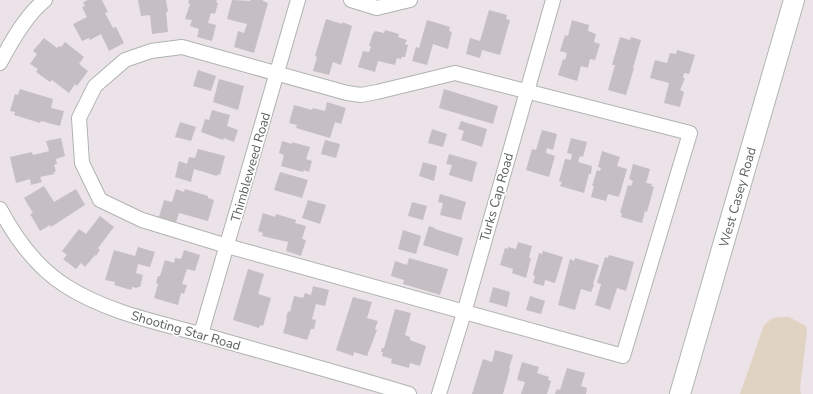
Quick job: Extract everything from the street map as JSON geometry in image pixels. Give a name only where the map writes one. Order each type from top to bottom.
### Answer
[{"type":"main road","name":"West Casey Road","points":[[680,394],[794,0]]},
{"type":"street","points":[[0,63],[11,42],[38,6],[45,0]]},
{"type":"street","name":"Thimbleweed Road","points":[[201,334],[228,246],[298,0]]},
{"type":"street","points":[[351,0],[377,8],[410,0]]},
{"type":"street","name":"Turks Cap Road","points":[[439,394],[464,313],[553,0]]},
{"type":"street","points":[[182,47],[277,74],[347,94],[361,95],[455,73],[690,133],[623,356],[464,313],[228,246],[142,220],[100,200],[82,163],[79,118],[95,86],[125,60],[151,50],[182,47]]},
{"type":"street","name":"Shooting Star Road","points":[[0,209],[20,243],[36,261],[65,286],[86,298],[117,311],[409,394]]},
{"type":"shaded area","points":[[789,317],[806,326],[807,332],[800,388],[801,394],[740,394],[764,325],[771,319]]},
{"type":"building","points":[[88,0],[102,0],[108,12],[105,13],[113,28],[116,27],[124,43],[109,51],[101,34],[90,40],[89,38],[82,41],[73,24],[87,17],[82,7],[85,6],[83,2]]},
{"type":"building","points":[[138,0],[166,0],[168,12],[166,12],[168,32],[152,34],[150,15],[141,16]]},
{"type":"building","points":[[189,0],[217,0],[216,2],[218,3],[215,14],[211,13],[208,23],[216,25],[212,41],[197,37],[199,29],[190,26],[192,20],[185,19],[190,4],[188,3]]},
{"type":"building","points":[[232,0],[263,0],[268,3],[254,53],[234,47],[238,31],[244,33],[247,24],[227,19]]},
{"type":"building","points":[[489,10],[507,15],[506,19],[510,20],[500,55],[482,50],[480,58],[466,54],[470,38],[480,41]]},
{"type":"building","points":[[326,19],[342,24],[342,22],[352,26],[341,65],[333,62],[329,75],[313,71],[317,57],[315,56]]},
{"type":"building","points":[[427,20],[450,27],[449,31],[452,32],[448,49],[433,44],[427,65],[412,61],[416,47],[419,48]]},
{"type":"building","points":[[572,20],[589,25],[588,31],[596,34],[594,42],[600,44],[595,60],[590,59],[588,68],[581,66],[577,81],[558,75],[563,59],[565,60],[567,53],[560,51],[565,35],[568,36]]},
{"type":"building","points":[[385,30],[399,34],[398,37],[407,40],[405,44],[408,45],[405,57],[402,57],[401,59],[397,58],[395,65],[378,61],[375,72],[358,67],[363,51],[369,52],[371,46],[369,46],[373,33],[375,31],[384,33]]},
{"type":"building","points":[[620,37],[630,40],[631,37],[641,40],[626,95],[608,90],[615,65],[612,65]]},
{"type":"building","points":[[44,38],[57,48],[59,46],[61,47],[65,42],[84,57],[79,64],[88,71],[77,86],[75,84],[69,93],[52,80],[50,82],[36,72],[38,69],[30,64],[37,54],[33,51]]},
{"type":"building","points":[[677,50],[695,55],[689,74],[684,73],[683,78],[685,78],[680,90],[684,92],[680,107],[664,103],[669,83],[650,78],[655,60],[667,63],[670,53],[676,54]]},
{"type":"building","points":[[198,70],[216,76],[211,91],[193,86]]},
{"type":"building","points":[[219,79],[244,86],[238,110],[213,102]]},
{"type":"building","points":[[20,89],[53,99],[51,108],[64,111],[60,126],[41,121],[40,123],[14,115],[15,112],[10,111],[15,94],[18,95]]},
{"type":"building","points":[[444,89],[498,106],[493,124],[439,108]]},
{"type":"building","points":[[327,102],[346,108],[341,124],[335,122],[330,138],[296,128],[297,125],[289,123],[294,105],[312,110],[313,108],[325,111]]},
{"type":"building","points":[[212,110],[230,115],[227,126],[238,130],[234,142],[224,138],[223,140],[201,132],[205,119],[209,120]]},
{"type":"building","points":[[461,121],[487,129],[482,147],[461,140],[464,131],[458,129]]},
{"type":"building","points":[[180,122],[196,127],[191,141],[175,137]]},
{"type":"building","points":[[432,129],[447,134],[443,147],[428,143]]},
{"type":"building","points":[[542,130],[557,134],[553,150],[547,148],[546,153],[555,156],[549,177],[526,170],[532,149],[536,150]]},
{"type":"building","points":[[61,138],[65,156],[56,159],[57,164],[54,165],[56,171],[54,174],[40,177],[42,182],[31,185],[30,179],[16,183],[10,157],[32,152],[33,155],[49,151],[46,141]]},
{"type":"building","points":[[571,138],[587,142],[583,157],[580,156],[578,162],[592,166],[591,174],[589,174],[584,193],[560,186],[562,182],[559,181],[565,159],[571,160],[572,154],[567,153]]},
{"type":"building","points":[[325,140],[340,144],[336,158],[321,154]]},
{"type":"building","points":[[282,141],[310,147],[306,159],[312,161],[309,172],[304,170],[303,172],[281,166],[284,155],[279,153]]},
{"type":"building","points":[[198,149],[225,156],[220,175],[218,174],[217,176],[194,169],[191,182],[175,177],[179,161],[187,164],[189,157],[195,158]]},
{"type":"building","points":[[602,151],[620,157],[617,166],[627,169],[619,197],[608,194],[606,201],[591,197],[594,186],[592,186],[597,170],[600,171],[601,168],[598,167]]},
{"type":"building","points":[[449,154],[477,162],[472,182],[449,175],[452,165],[446,164]]},
{"type":"building","points":[[423,162],[437,166],[434,181],[419,176]]},
{"type":"building","points":[[633,164],[650,169],[646,183],[652,184],[651,186],[654,187],[647,212],[645,211],[642,223],[621,217],[622,213],[620,213],[628,185],[631,186],[633,181],[629,179]]},
{"type":"building","points":[[280,172],[308,180],[302,198],[274,190]]},
{"type":"building","points":[[44,186],[54,202],[76,189],[85,205],[51,227],[50,225],[40,231],[30,214],[33,213],[24,198]]},
{"type":"building","points":[[176,189],[184,192],[185,189],[208,196],[208,198],[214,200],[208,221],[179,213],[176,222],[159,217],[164,200],[172,202]]},
{"type":"building","points":[[440,194],[466,202],[461,220],[440,215],[443,203],[438,202]]},
{"type":"building","points":[[308,200],[326,205],[320,224],[302,218]]},
{"type":"building","points":[[412,202],[427,206],[423,220],[408,216]]},
{"type":"building","points":[[263,213],[275,217],[276,214],[296,220],[295,223],[306,226],[302,239],[306,240],[301,256],[286,251],[288,242],[262,236],[263,233],[258,231]]},
{"type":"building","points":[[100,216],[114,227],[98,248],[100,250],[96,256],[95,255],[85,267],[81,263],[76,269],[63,259],[67,255],[62,251],[79,229],[86,234]]},
{"type":"building","points":[[429,226],[463,238],[458,256],[423,245]]},
{"type":"building","points":[[403,230],[421,236],[416,254],[398,249]]},
{"type":"building","points":[[518,242],[532,246],[529,258],[531,258],[526,278],[512,273],[513,269],[500,265],[505,248],[508,249],[508,247],[516,249]]},
{"type":"building","points":[[138,247],[155,252],[150,267],[138,264],[136,273],[143,275],[140,287],[132,287],[131,290],[114,285],[115,282],[105,280],[114,250],[135,256]]},
{"type":"building","points":[[184,250],[200,255],[195,271],[187,269],[182,284],[187,285],[184,294],[181,293],[178,305],[154,298],[158,284],[156,283],[158,276],[160,276],[165,260],[174,263],[175,258],[181,259]]},
{"type":"building","points":[[543,251],[563,257],[555,283],[545,280],[544,286],[533,283],[535,276],[533,275],[539,253],[542,254]]},
{"type":"building","points":[[609,255],[634,262],[626,291],[617,288],[610,310],[595,305],[601,284],[597,283],[605,257],[608,258]]},
{"type":"building","points":[[409,258],[448,269],[440,295],[403,284],[404,280],[391,276],[395,261],[407,265]]},
{"type":"building","points":[[575,258],[599,265],[591,292],[581,289],[575,310],[558,305],[570,259],[574,261]]},
{"type":"building","points":[[248,269],[264,274],[258,294],[271,298],[263,326],[260,325],[259,328],[233,320]]},
{"type":"building","points":[[313,286],[329,290],[325,306],[316,304],[312,319],[316,320],[314,329],[311,329],[307,340],[283,333],[288,311],[290,312],[294,296],[303,298],[305,293],[311,295]]},
{"type":"building","points":[[493,287],[510,292],[507,307],[489,302]]},
{"type":"building","points":[[530,296],[545,301],[541,314],[526,310]]},
{"type":"building","points":[[353,297],[372,302],[367,318],[378,321],[375,329],[377,330],[367,356],[354,352],[353,356],[336,350]]},
{"type":"building","points":[[395,309],[411,313],[405,335],[410,337],[410,340],[426,346],[420,366],[410,363],[409,368],[391,363],[392,359],[382,356],[382,348],[384,348]]},
{"type":"building","points":[[495,350],[513,355],[503,394],[472,394],[483,359],[492,362]]},
{"type":"building","points":[[522,362],[539,367],[537,373],[549,377],[548,380],[551,381],[547,394],[521,394],[525,382],[517,380]]},
{"type":"building","points":[[567,368],[585,373],[581,386],[587,388],[586,394],[555,394],[557,389],[560,390]]}]
